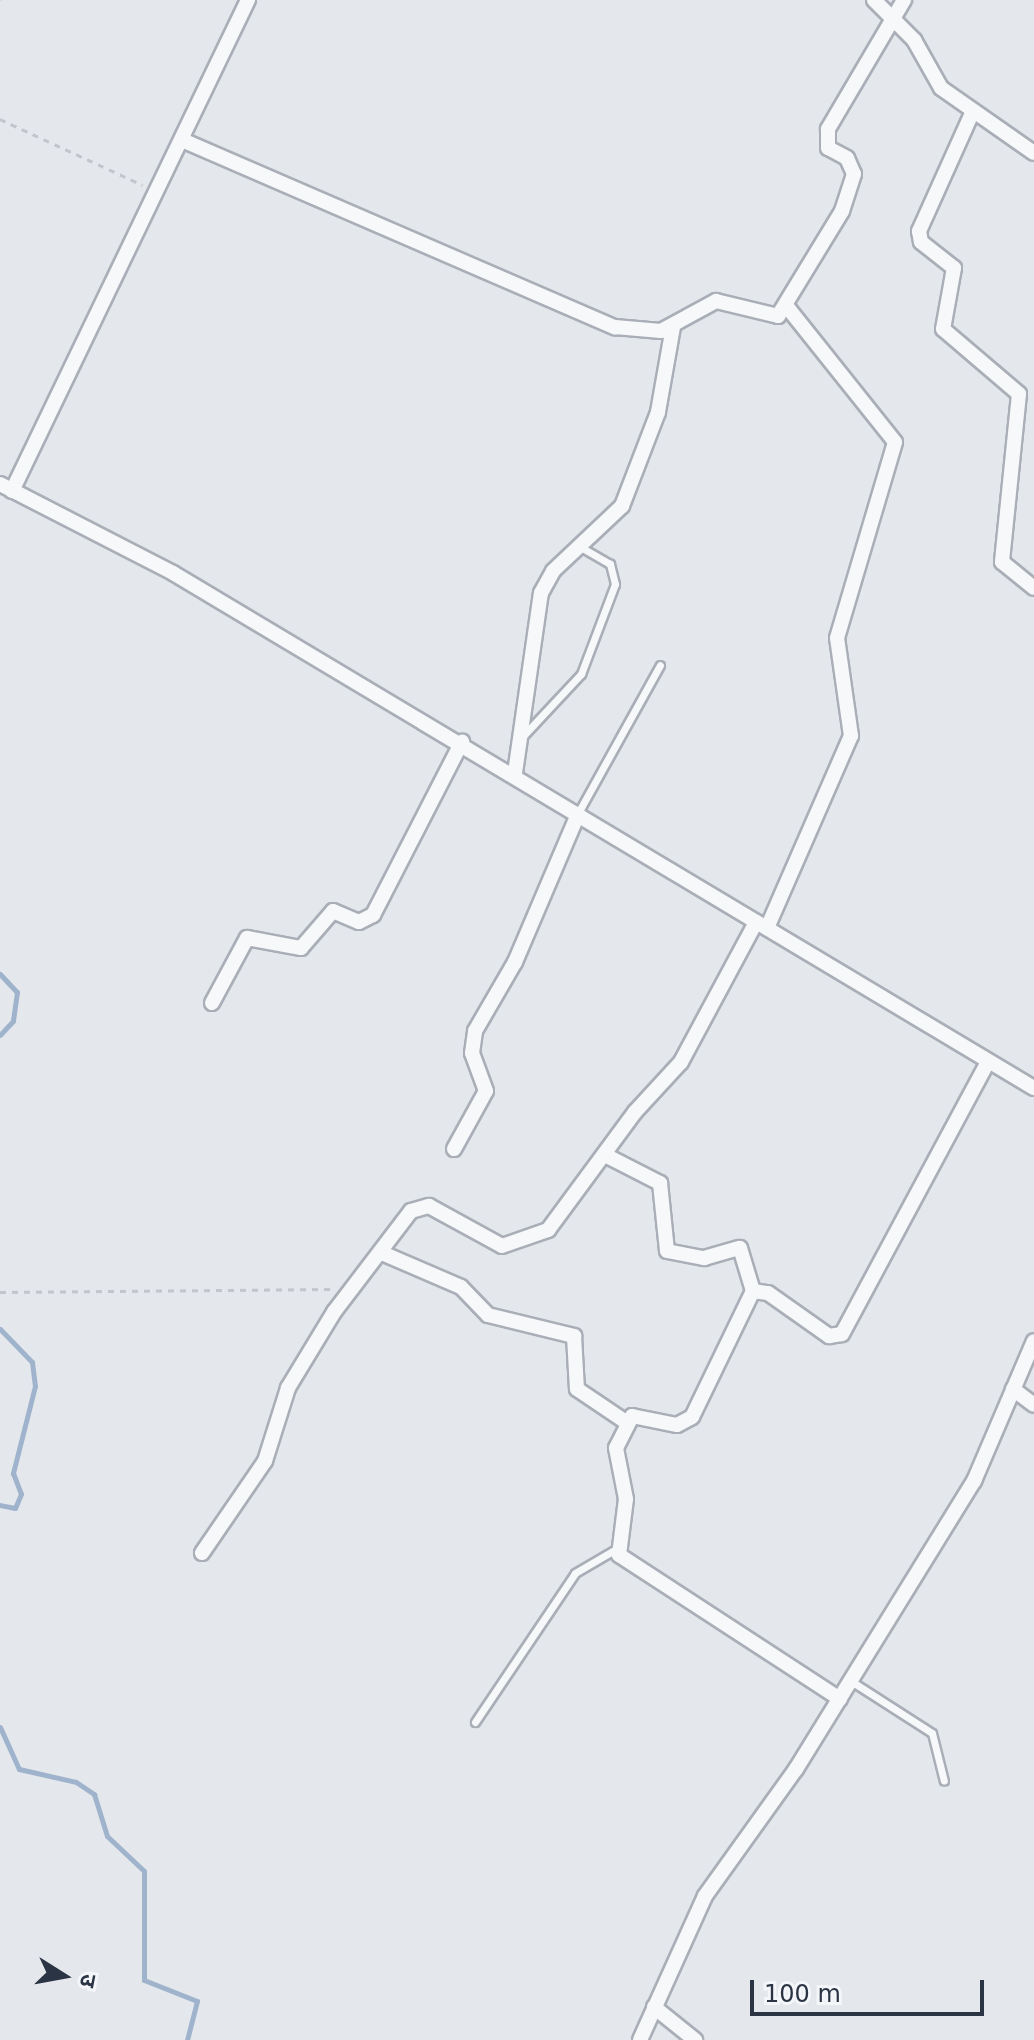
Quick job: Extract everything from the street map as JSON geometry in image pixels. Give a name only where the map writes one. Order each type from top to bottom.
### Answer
[{"type":"street","points":[[248,0],[157,192],[6,488],[173,573],[515,773],[1034,1088]]},
{"type":"street","points":[[874,0],[914,40],[941,88],[1034,153]]},
{"type":"street","points":[[182,140],[615,327],[673,327],[716,301],[767,317],[788,308],[854,174],[847,158],[828,148],[828,129],[891,17],[904,0]]},
{"type":"street","points":[[973,111],[919,231],[921,242],[954,268],[943,329],[1019,394],[1002,562],[1014,579],[1034,588]]},
{"type":"street","points":[[202,1553],[265,1461],[288,1388],[354,1289],[422,1204],[502,1246],[540,1236],[681,1062],[761,925],[851,736],[837,638],[895,442],[788,308]]},
{"type":"street","points":[[515,773],[541,593],[580,547],[622,506],[658,412],[673,327]]},
{"type":"street","points":[[212,1003],[247,938],[301,948],[333,911],[359,922],[373,915],[462,742]]},
{"type":"street","points":[[454,1149],[486,1091],[472,1053],[475,1031],[515,962],[578,814]]},
{"type":"street","points":[[753,1291],[768,1293],[829,1336],[842,1334],[988,1062]]},
{"type":"street","points":[[605,1155],[660,1183],[667,1251],[704,1258],[740,1248],[753,1291],[692,1417],[677,1425],[639,1415],[626,1422],[615,1458],[626,1499],[616,1549],[840,1699]]},
{"type":"street","points":[[382,1253],[461,1287],[488,1315],[574,1336],[577,1389],[626,1422]]},
{"type":"street","points":[[640,2040],[705,1896],[840,1699],[974,1481],[1034,1341]]},
{"type":"street","points":[[1013,1389],[1034,1405]]},
{"type":"street","points":[[654,2007],[695,2040]]},
{"type":"lane","points":[[520,740],[581,674],[615,584],[610,564],[580,547]]},
{"type":"lane","points":[[578,814],[660,665]]},
{"type":"lane","points":[[475,1722],[575,1573],[616,1549]]},
{"type":"lane","points":[[851,1681],[932,1733],[944,1781]]},
{"type":"path","points":[[0,119],[157,192]]},
{"type":"path","points":[[0,1292],[354,1289]]},
{"type":"waterway","points":[[0,974],[17,992],[13,1021],[0,1035]]},
{"type":"waterway","points":[[0,1329],[32,1362],[35,1386],[13,1473],[21,1494],[15,1508],[0,1505]]},
{"type":"waterway","points":[[0,1727],[19,1769],[76,1782],[94,1794],[107,1836],[144,1871],[144,1980],[197,2001],[187,2040]]}]
